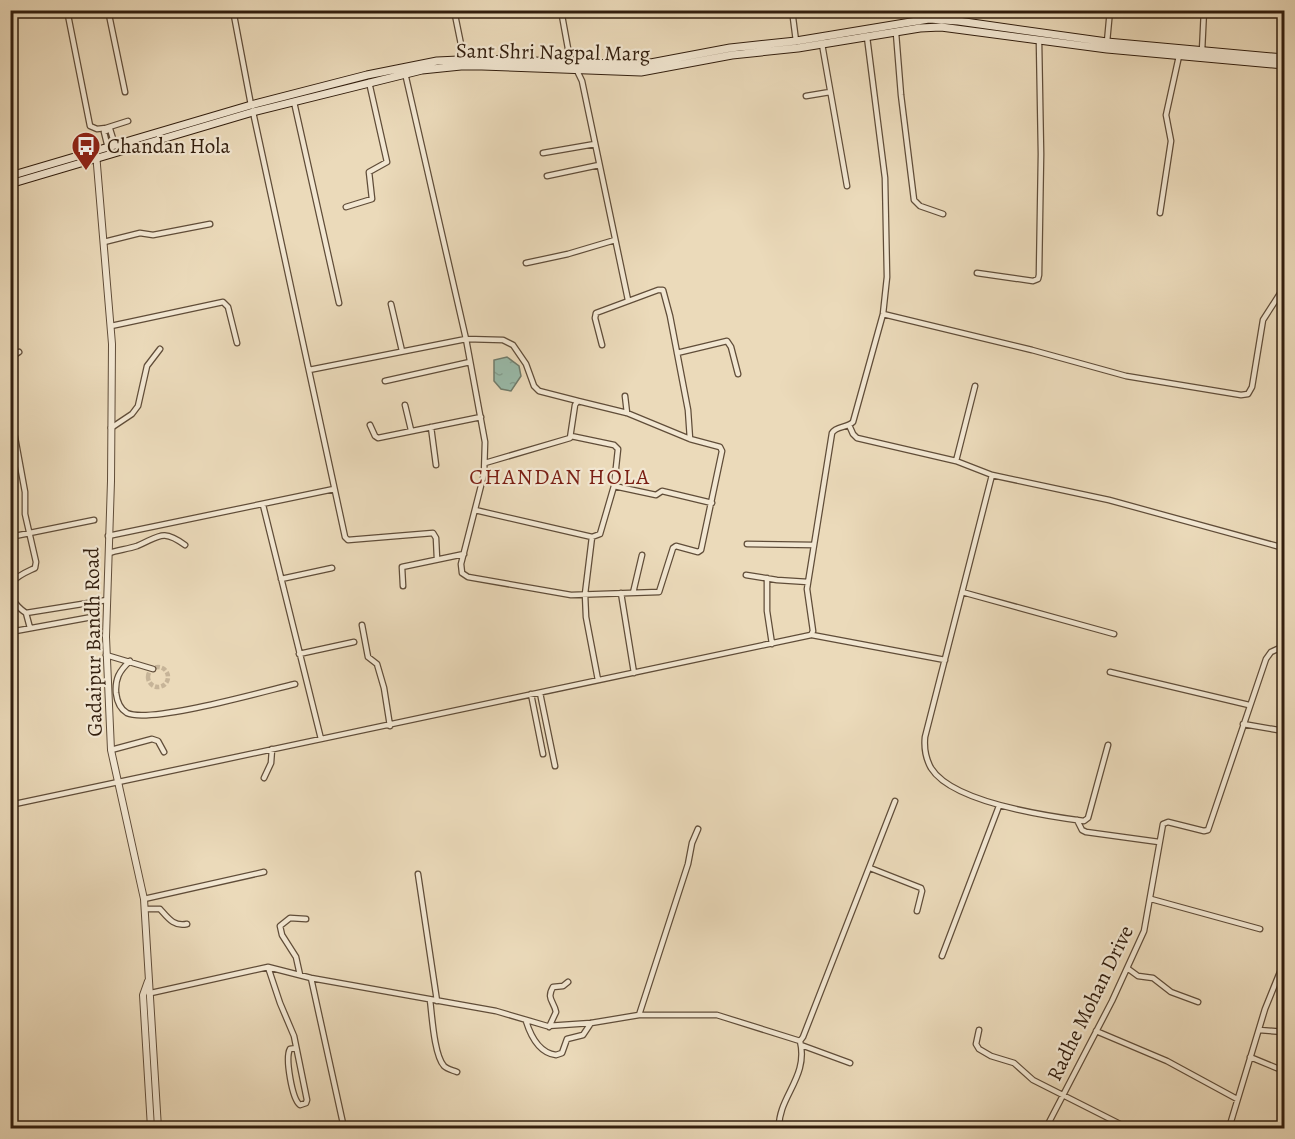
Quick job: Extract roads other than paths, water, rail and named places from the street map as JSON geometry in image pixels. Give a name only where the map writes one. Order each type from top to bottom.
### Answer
[{"type":"main road","name":"Sant Shri Nagpal Marg","points":[[10,183],[96,155],[403,66],[464,59],[640,65],[730,48],[796,41],[918,21],[1107,42],[1284,58]]},
{"type":"main road","name":"Sant Shri Nagpal Marg","points":[[10,176],[96,155],[111,146],[252,109],[294,102],[405,74],[461,66],[641,72],[732,56],[896,33],[941,23],[1039,41],[1284,65]]},
{"type":"street","points":[[67,10],[90,126],[106,129],[128,122]]},
{"type":"street","points":[[108,10],[125,92]]},
{"type":"street","points":[[233,10],[252,109],[347,540],[433,533],[436,538],[437,559]]},
{"type":"street","points":[[454,10],[464,59]]},
{"type":"street","points":[[561,10],[573,63],[582,81],[628,300]]},
{"type":"street","points":[[792,10],[796,41]]},
{"type":"street","points":[[940,10],[941,23]]},
{"type":"street","points":[[1107,42],[1110,10]]},
{"type":"street","points":[[1202,51],[1204,10]]},
{"type":"street","points":[[896,33],[914,200],[920,207],[943,214]]},
{"type":"street","points":[[811,635],[813,631],[807,592],[808,582],[832,433],[853,422],[883,314],[887,277],[885,178],[867,37]]},
{"type":"street","points":[[977,273],[1033,281],[1038,279],[1041,154],[1039,41]]},
{"type":"street","points":[[822,44],[847,186]]},
{"type":"street","points":[[1160,213],[1171,141],[1166,115],[1179,56]]},
{"type":"street","points":[[309,370],[466,339],[511,342],[526,364],[534,386],[539,391],[627,413],[721,449],[701,550],[698,552],[673,547],[661,591],[568,595],[464,576],[461,567],[484,474],[485,442],[466,339],[405,74]]},
{"type":"street","points":[[346,207],[372,199],[369,172],[387,162],[369,82]]},
{"type":"street","points":[[806,96],[830,92]]},
{"type":"street","points":[[294,102],[339,303]]},
{"type":"street","points":[[106,129],[104,135],[111,146]]},
{"type":"street","points":[[543,153],[595,144]]},
{"type":"street","name":"Gadaipur Bandh Road","points":[[96,155],[111,326],[106,655],[111,750],[144,899],[159,1128]]},
{"type":"street","points":[[547,176],[599,165]]},
{"type":"street","points":[[104,242],[140,232],[153,235],[210,224]]},
{"type":"street","points":[[526,263],[615,240]]},
{"type":"street","points":[[883,314],[1032,350],[1126,376],[1241,395],[1248,394],[1252,387],[1263,320],[1281,292],[1284,282]]},
{"type":"street","points":[[602,345],[595,318],[596,313],[628,300],[663,290],[688,410],[690,439]]},
{"type":"street","points":[[111,326],[223,302],[228,307],[237,343]]},
{"type":"street","points":[[391,304],[402,351]]},
{"type":"street","points":[[677,353],[727,341],[731,346],[738,374]]},
{"type":"street","points":[[111,428],[132,414],[138,406],[147,366],[160,349]]},
{"type":"street","points":[[10,358],[19,352]]},
{"type":"street","points":[[385,381],[470,362]]},
{"type":"street","points":[[956,461],[975,386]]},
{"type":"street","points":[[625,396],[627,413]]},
{"type":"street","points":[[485,463],[567,440],[571,436],[575,405],[578,401]]},
{"type":"street","points":[[405,405],[411,430]]},
{"type":"street","points":[[10,410],[23,474],[26,495],[24,508],[36,558],[35,568],[14,580],[11,587],[15,603],[26,613],[30,628]]},
{"type":"street","points":[[370,425],[378,438],[481,417]]},
{"type":"street","points":[[849,425],[857,438],[956,461],[992,475],[1108,500],[1284,548]]},
{"type":"street","points":[[430,427],[436,465]]},
{"type":"street","points":[[475,510],[592,537],[600,534],[614,486],[618,453],[614,445],[571,436]]},
{"type":"street","points":[[992,475],[925,737],[927,760],[932,770],[942,780],[999,806],[1084,821],[1088,818],[1107,745]]},
{"type":"street","points":[[614,486],[656,495],[662,491],[712,503]]},
{"type":"street","points":[[108,537],[334,489]]},
{"type":"street","points":[[263,505],[321,739]]},
{"type":"street","points":[[10,537],[94,520]]},
{"type":"street","points":[[109,553],[136,546],[165,534],[185,545]]},
{"type":"street","points":[[592,537],[585,594],[586,617],[598,680]]},
{"type":"street","points":[[747,544],[813,545]]},
{"type":"street","points":[[403,586],[402,567],[464,554]]},
{"type":"street","points":[[633,593],[642,555]]},
{"type":"street","points":[[281,579],[332,568]]},
{"type":"street","points":[[746,575],[808,582]]},
{"type":"street","points":[[766,578],[767,611],[772,644]]},
{"type":"street","points":[[962,592],[1113,634]]},
{"type":"street","points":[[621,593],[634,673]]},
{"type":"street","points":[[26,613],[107,600]]},
{"type":"street","points":[[10,632],[92,616]]},
{"type":"street","points":[[362,625],[368,657],[376,661],[379,671],[390,726]]},
{"type":"street","points":[[10,805],[811,635],[945,660]]},
{"type":"street","points":[[300,654],[354,642]]},
{"type":"street","points":[[1284,646],[1278,647],[1268,655],[1243,724],[1284,731]]},
{"type":"street","points":[[106,655],[153,669]]},
{"type":"street","points":[[130,661],[118,674],[116,689],[117,699],[122,709],[134,715],[175,711],[295,684]]},
{"type":"street","points":[[1110,672],[1249,705]]},
{"type":"street","points":[[540,693],[555,766]]},
{"type":"street","points":[[531,694],[543,754]]},
{"type":"street","name":"Radhe Mohan Drive","points":[[1046,1128],[1144,931],[1163,824],[1168,822],[1208,830],[1243,724]]},
{"type":"street","points":[[111,750],[152,739],[158,741],[164,752]]},
{"type":"street","points":[[264,778],[271,763],[272,749]]},
{"type":"street","points":[[779,1128],[780,1116],[802,1065],[800,1043],[895,801]]},
{"type":"street","points":[[942,956],[999,806]]},
{"type":"street","points":[[1077,820],[1082,830],[1086,832],[1159,842]]},
{"type":"street","points":[[639,1015],[698,829]]},
{"type":"street","points":[[870,867],[919,886],[922,891],[917,911]]},
{"type":"street","points":[[144,899],[264,872]]},
{"type":"street","points":[[418,874],[437,1001]]},
{"type":"street","points":[[1151,899],[1260,929]]},
{"type":"street","points":[[145,909],[160,909],[170,921],[182,925],[187,924]]},
{"type":"street","points":[[300,975],[296,957],[282,935],[280,926],[290,918],[306,919]]},
{"type":"street","points":[[1229,1128],[1258,1030],[1284,962]]},
{"type":"street","points":[[151,993],[268,967],[311,978],[496,1011],[549,1027],[639,1015],[722,1016],[850,1063]]},
{"type":"street","points":[[268,967],[280,1003],[292,1029],[307,1100],[302,1105],[296,1102],[287,1059],[290,1049],[296,1048]]},
{"type":"street","points":[[1127,968],[1138,976],[1153,978],[1171,992],[1198,1002]]},
{"type":"street","points":[[311,978],[344,1128]]},
{"type":"street","points":[[148,981],[143,995],[151,1128]]},
{"type":"street","points":[[549,1027],[556,1012],[549,998],[550,992],[553,987],[563,986],[568,982]]},
{"type":"street","points":[[430,1000],[436,1045],[441,1062],[457,1072]]},
{"type":"street","points":[[526,1021],[530,1033],[542,1050],[556,1055],[562,1053],[567,1039],[584,1035],[591,1023]]},
{"type":"street","points":[[979,1030],[975,1039],[980,1049],[991,1056],[1014,1063],[1033,1080],[1128,1128]]},
{"type":"street","points":[[1258,1030],[1284,1032]]},
{"type":"street","points":[[1096,1031],[1167,1061],[1237,1099]]},
{"type":"street","points":[[1250,1057],[1284,1071]]},
{"type":"water","points":[[507,357],[519,366],[521,376],[511,391],[501,389],[494,381],[494,360]]},
{"type":"tunnel","points":[[158,667],[165,670],[168,677],[165,684],[158,687],[151,684],[148,677],[151,670],[158,667]]},
{"type":"place","name":"Chandan Hola","points":[[86,172]]},
{"type":"district","name":"CHANDAN HOLA","points":[[560,476]]}]
